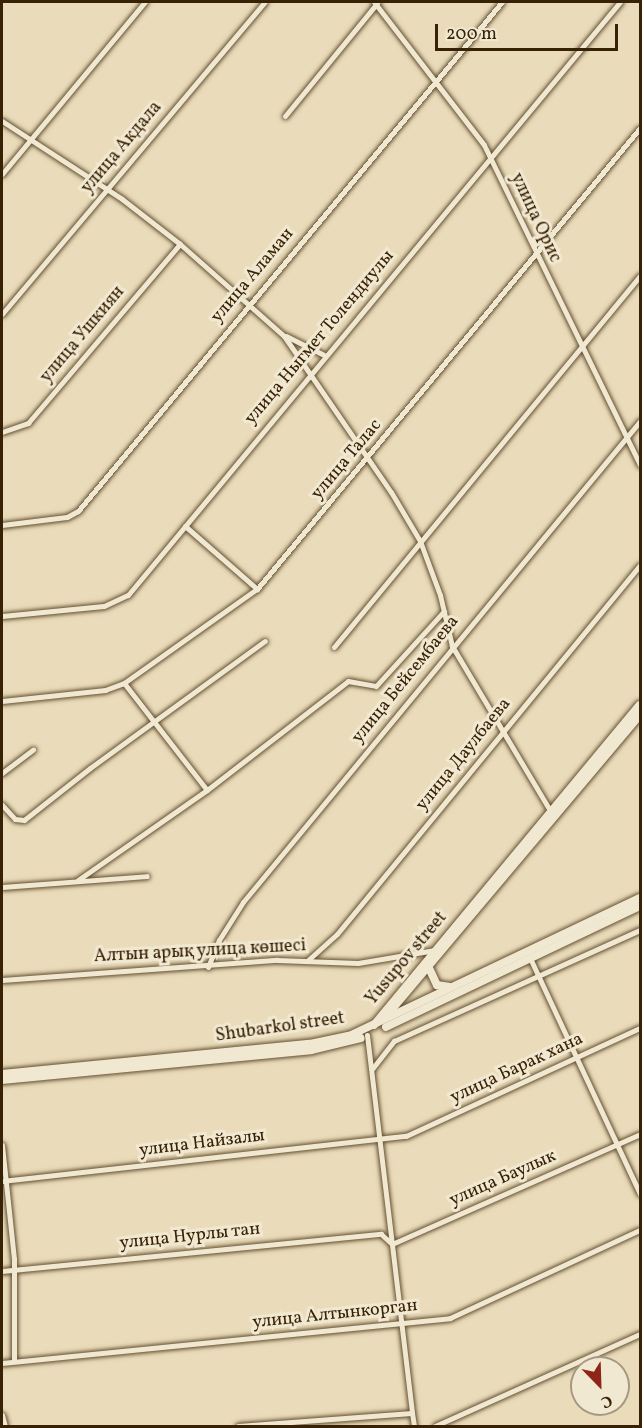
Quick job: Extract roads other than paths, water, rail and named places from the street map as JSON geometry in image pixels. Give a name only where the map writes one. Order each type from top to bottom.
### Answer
[{"type":"street","points":[[2,174],[145,2]]},
{"type":"street","name":"улица Акдала","points":[[2,314],[265,2]]},
{"type":"street","points":[[285,116],[376,2]]},
{"type":"street","name":"улица Орис","points":[[376,2],[469,121],[490,157],[640,465]]},
{"type":"street","name":"улица Аламан","points":[[2,525],[67,517],[78,510],[502,2]]},
{"type":"street","name":"улица Ныгмет Толендиулы","points":[[2,616],[118,602],[185,526],[324,354],[620,2]]},
{"type":"street","points":[[2,121],[108,189],[180,244],[250,303],[284,336],[369,458],[420,541],[444,610],[452,646],[501,732],[552,814]]},
{"type":"street","name":"улица Талас","points":[[2,701],[105,690],[124,683],[257,590],[369,458],[535,253],[640,128]]},
{"type":"street","name":"улица Ушкиян","points":[[2,432],[28,423],[180,244]]},
{"type":"street","points":[[334,647],[640,276]]},
{"type":"street","points":[[284,336],[324,354]]},
{"type":"street","name":"улица Бейсембаева","points":[[208,967],[219,940],[243,902],[640,421]]},
{"type":"street","points":[[185,526],[257,590]]},
{"type":"street","name":"улица Даулбаева","points":[[307,961],[337,934],[640,565]]},
{"type":"street","points":[[78,880],[207,790],[348,681],[376,686],[444,610]]},
{"type":"street","points":[[2,805],[15,819],[24,820],[90,768],[265,641]]},
{"type":"street","points":[[124,683],[207,790]]},
{"type":"street","name":"Yusupov street","points":[[369,1032],[399,1005],[640,705]]},
{"type":"street","name":"Yusupov street","points":[[369,1032],[435,950],[640,715]]},
{"type":"street","points":[[2,773],[33,750]]},
{"type":"street","points":[[2,887],[147,876]]},
{"type":"street","name":"Shubarkol street","points":[[2,1080],[311,1050],[369,1032],[640,898]]},
{"type":"street","name":"Shubarkol street","points":[[2,1074],[310,1044],[369,1032],[459,985],[640,906]]},
{"type":"street","points":[[372,1069],[394,1041],[539,978],[640,930]]},
{"type":"street","name":"Алтын арық улица көшесі","points":[[2,980],[112,970],[307,961],[358,963],[435,950]]},
{"type":"street","points":[[528,955],[640,1194]]},
{"type":"street","points":[[429,968],[437,985],[459,985]]},
{"type":"street","name":"улица Барак хана","points":[[406,1136],[640,1028]]},
{"type":"street","points":[[369,1032],[400,1324],[414,1426]]},
{"type":"street","name":"улица Баулык","points":[[392,1244],[640,1134]]},
{"type":"street","name":"улица Найзалы","points":[[3,1181],[28,1175],[382,1141],[406,1136]]},
{"type":"street","points":[[2,1145],[3,1181],[13,1270],[14,1361]]},
{"type":"street","name":"улица Алтынкорган","points":[[2,1363],[450,1318],[640,1230]]},
{"type":"street","name":"улица Нурлы тан","points":[[2,1271],[381,1234],[392,1244]]},
{"type":"street","points":[[435,1426],[640,1334]]},
{"type":"street","points":[[238,1426],[412,1413]]},
{"type":"street","points":[[2,1415],[5,1426]]}]
